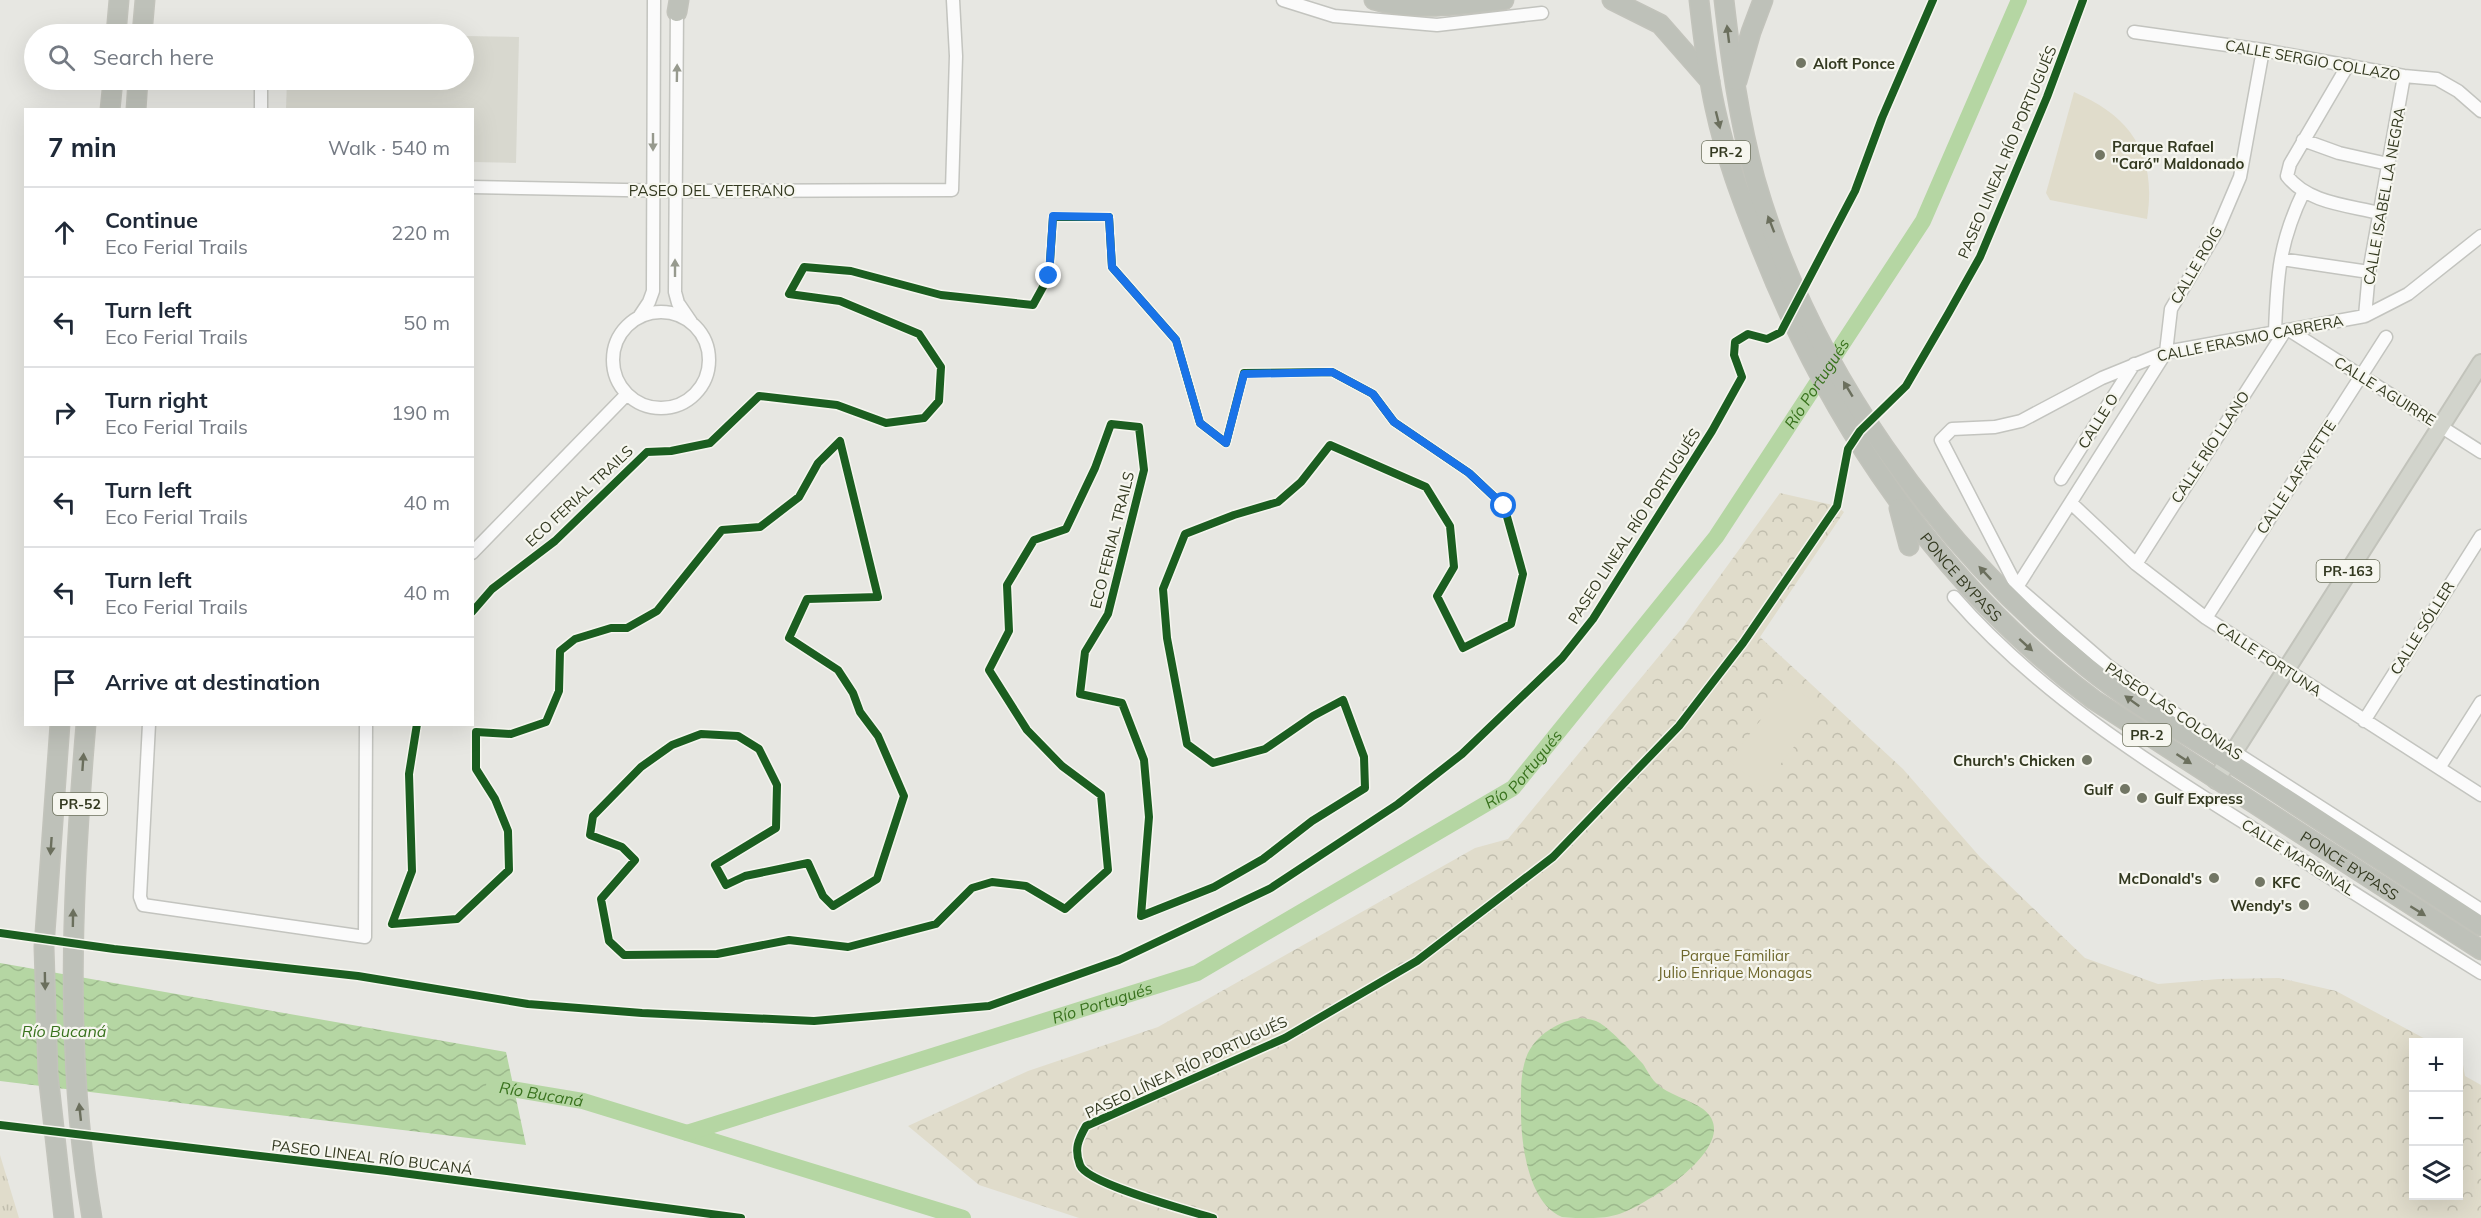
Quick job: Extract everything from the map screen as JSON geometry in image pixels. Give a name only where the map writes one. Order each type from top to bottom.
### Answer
[{"type":"highway","points":[[117,24],[119,0]]},
{"type":"highway","points":[[143,24],[145,0]]},
{"type":"highway","points":[[1374,0],[1386,4],[1455,5],[1504,0]]},
{"type":"highway","points":[[1612,0],[1660,24],[1710,81]]},
{"type":"highway","name":"PONCE BYPASS","points":[[1699,0],[1710,81],[1739,192],[1780,298],[1820,378],[1866,457],[1896,498],[1992,612],[2023,642],[2063,687],[2216,780],[2481,950]]},
{"type":"highway","name":"PONCE BYPASS","points":[[1724,0],[1735,88],[1756,182],[1792,279],[1840,376],[1878,438],[1963,550],[2014,601],[2086,666],[2137,705],[2230,756],[2481,926]]},
{"type":"highway","points":[[1735,88],[1750,32],[1763,0]]},
{"type":"highway","points":[[110,108],[111,90]]},
{"type":"highway","points":[[136,108],[137,90]]},
{"type":"highway","points":[[1896,498],[1909,546]]},
{"type":"highway","name":"PR-52","points":[[60,726],[48,881],[45,1005],[64,1218]]},
{"type":"highway","name":"PR-52","points":[[86,726],[74,883],[72,994],[78,1091],[92,1218]]},
{"type":"main road","name":"PR-163","points":[[2216,780],[2481,363]]},
{"type":"street","points":[[654,0],[653,291],[649,302],[639,316],[625,328],[613,352],[614,370],[627,394],[642,404],[669,407],[686,401],[699,388],[707,372],[708,353],[702,336],[678,303],[675,292],[678,4]]},
{"type":"street","name":"PASEO DEL VETERANO","points":[[474,187],[675,191],[952,190],[956,56],[953,0]]},
{"type":"street","points":[[1283,0],[1334,16],[1437,25],[1542,13]]},
{"type":"street","name":"CALLE SERGIO COLLAZO","points":[[2134,32],[2263,50],[2404,76],[2437,79],[2458,91],[2481,111]]},
{"type":"street","name":"CALLE ROIG","points":[[2017,587],[2166,352],[2171,309],[2217,231],[2240,177],[2263,50]]},
{"type":"street","points":[[2348,65],[2303,140],[2287,176],[2295,186],[2319,199],[2379,213]]},
{"type":"street","name":"CALLE ISABEL LA NEGRA","points":[[2365,316],[2369,272],[2404,76]]},
{"type":"street","points":[[261,90],[261,108]]},
{"type":"street","points":[[2303,140],[2339,153],[2388,164]]},
{"type":"street","points":[[2283,331],[2281,259],[2284,237],[2304,191]]},
{"type":"street","name":"CALLE ERASMO CABRERA","points":[[1941,440],[1952,429],[1995,427],[2021,421],[2134,364],[2166,352],[2365,316],[2408,294],[2481,236]]},
{"type":"street","points":[[2281,259],[2369,272]]},
{"type":"street","points":[[639,316],[665,312],[691,322]]},
{"type":"street","name":"CALLE AGUIRRE","points":[[2283,331],[2361,376],[2481,452]]},
{"type":"street","name":"CALLE RÍO LLANO","points":[[2136,564],[2283,331]]},
{"type":"street","name":"CALLE LAFAYETTE","points":[[2206,618],[2386,337]]},
{"type":"street","name":"CALLE O","points":[[2061,479],[2134,364]]},
{"type":"street","points":[[474,551],[627,394]]},
{"type":"street","name":"PASEO LAS COLONIAS","points":[[1941,440],[2017,587],[2107,666],[2230,756],[2481,910]]},
{"type":"street","name":"CALLE FORTUNA","points":[[2072,503],[2136,564],[2206,618],[2481,795]]},
{"type":"street","name":"CALLE SÓLLER","points":[[2364,721],[2481,536]]},
{"type":"street","name":"CALLE MARGINAL","points":[[1954,597],[1999,644],[2063,687],[2088,719],[2204,798],[2481,973]]},
{"type":"street","points":[[2439,768],[2481,702]]},
{"type":"street","points":[[149,726],[140,897],[143,905],[365,937],[366,726]]},
{"type":"shaded area","points":[[474,36],[519,37],[516,163],[474,162],[474,108],[286,108],[287,90],[474,90]]},
{"type":"green space","name":"Parque Rafael \"Caró\" Maldonado","points":[[2074,92],[2111,113],[2136,141],[2144,157],[2148,176],[2147,219],[2050,200],[2046,193]]},
{"type":"green space","name":"Parque Familiar Julio Enrique Monagas","points":[[1780,493],[1837,506],[1844,512],[1760,637],[1903,769],[1980,857],[2085,958],[2158,984],[2219,979],[2279,978],[2336,991],[2424,1038],[2409,1038],[2409,1200],[2463,1200],[2463,1065],[2465,1076],[2481,1085],[2481,1218],[1079,1218],[979,1185],[908,1126],[1028,1071],[1158,1027],[1475,848],[1508,839],[1683,627]]},
{"type":"green space","points":[[1789,683],[1823,709],[1763,787],[1729,761]]},
{"type":"green space","points":[[0,1155],[19,1218],[0,1218]]},
{"type":"water","name":"Río Bucaná","points":[[0,963],[506,1052],[526,1145],[0,1081]]},
{"type":"water","points":[[1582,1018],[1600,1023],[1643,1064],[1656,1083],[1666,1091],[1703,1109],[1713,1121],[1713,1134],[1708,1148],[1683,1175],[1637,1206],[1605,1217],[1562,1217],[1550,1210],[1534,1186],[1523,1140],[1521,1091],[1526,1058],[1535,1042],[1549,1030],[1565,1022]]},
{"type":"waterway","name":"Río Portugués","points":[[687,1133],[1197,973],[1513,788],[1716,537],[1923,221],[2019,0]]},
{"type":"waterway","name":"Río Bucaná","points":[[494,1086],[583,1101],[963,1218]]},
{"type":"cycle path","name":"PASEO LINEAL RÍO PORTUGUÉS","points":[[0,933],[114,949],[358,976],[528,1004],[642,1013],[814,1021],[989,1006],[1119,960],[1271,888],[1398,804],[1462,754],[1562,658],[1593,619],[1712,431],[1742,377],[1734,355],[1735,342],[1748,334],[1767,339],[1781,332],[1855,191],[1882,118],[1933,0]]},
{"type":"cycle path","name":"PASEO LINEAL RÍO PORTUGUÉS","points":[[1213,1218],[1140,1196],[1100,1180],[1087,1172],[1080,1165],[1077,1149],[1086,1126],[1285,1038],[1417,961],[1553,857],[1679,726],[1743,643],[1837,506],[1848,449],[1860,431],[1906,386],[1980,257],[2047,97],[2083,0]]},
{"type":"cycle path","name":"ECO FERIAL TRAILS","points":[[417,726],[409,774],[412,871],[392,924],[457,919],[509,870],[508,831],[495,799],[476,769],[476,732],[511,734],[546,722],[559,691],[560,651],[575,639],[611,628],[627,628],[657,611],[722,530],[760,527],[799,497],[818,463],[840,441],[878,597],[807,599],[789,638],[838,670],[853,693],[860,712],[878,736],[904,796],[877,879],[833,906],[823,896],[808,863],[745,876],[726,885],[715,865],[776,828],[777,785],[759,749],[738,736],[701,734],[672,745],[641,767],[593,816],[590,835],[622,847],[635,860],[601,899],[609,941],[624,955],[717,954],[789,940],[848,947],[936,924],[972,888],[992,882],[1026,886],[1065,909],[1108,870],[1101,795],[1062,766],[1027,730],[989,670],[1009,631],[1007,585],[1034,540],[1066,529],[1095,468],[1111,424],[1139,427],[1144,470],[1108,614],[1085,652],[1080,694],[1122,703],[1144,760],[1149,817],[1141,916],[1214,887],[1263,859],[1312,821],[1365,788],[1364,757],[1343,700],[1313,716],[1265,749],[1213,763],[1187,744],[1167,638],[1163,589],[1185,534],[1234,515],[1278,502],[1301,482],[1330,445],[1426,487],[1450,526],[1454,567],[1437,596],[1463,648],[1511,624],[1523,574],[1504,506],[1469,473],[1394,422],[1373,394],[1332,372],[1244,373],[1226,443],[1200,423],[1176,340],[1112,267],[1109,217],[1053,217],[1049,276],[1033,305],[941,295],[851,271],[804,267],[789,294],[840,301],[919,334],[941,367],[939,401],[924,418],[886,423],[837,405],[759,396],[710,443],[671,451],[647,452],[555,541],[492,589],[474,610]]},
{"type":"cycle path","name":"PASEO LINEAL RÍO BUCANÁ","points":[[0,1125],[387,1171],[741,1218]]},
{"type":"place","name":"Aloft Ponce","points":[[1801,63]]},
{"type":"place","name":"Parque Rafael \"Caró\" Maldonado","points":[[2100,155]]},
{"type":"place","name":"Church's Chicken","points":[[2087,760]]},
{"type":"place","name":"Gulf","points":[[2125,789]]},
{"type":"place","name":"Gulf Express","points":[[2142,798]]},
{"type":"place","name":"McDonald's","points":[[2214,878]]},
{"type":"place","name":"KFC","points":[[2260,882]]},
{"type":"place","name":"Wendy's","points":[[2304,905]]},
{"type":"route","points":[[1049,276],[1053,216],[1109,217],[1112,267],[1176,340],[1200,423],[1226,443],[1244,374],[1332,372],[1373,394],[1394,422],[1469,473],[1504,506]]}]
